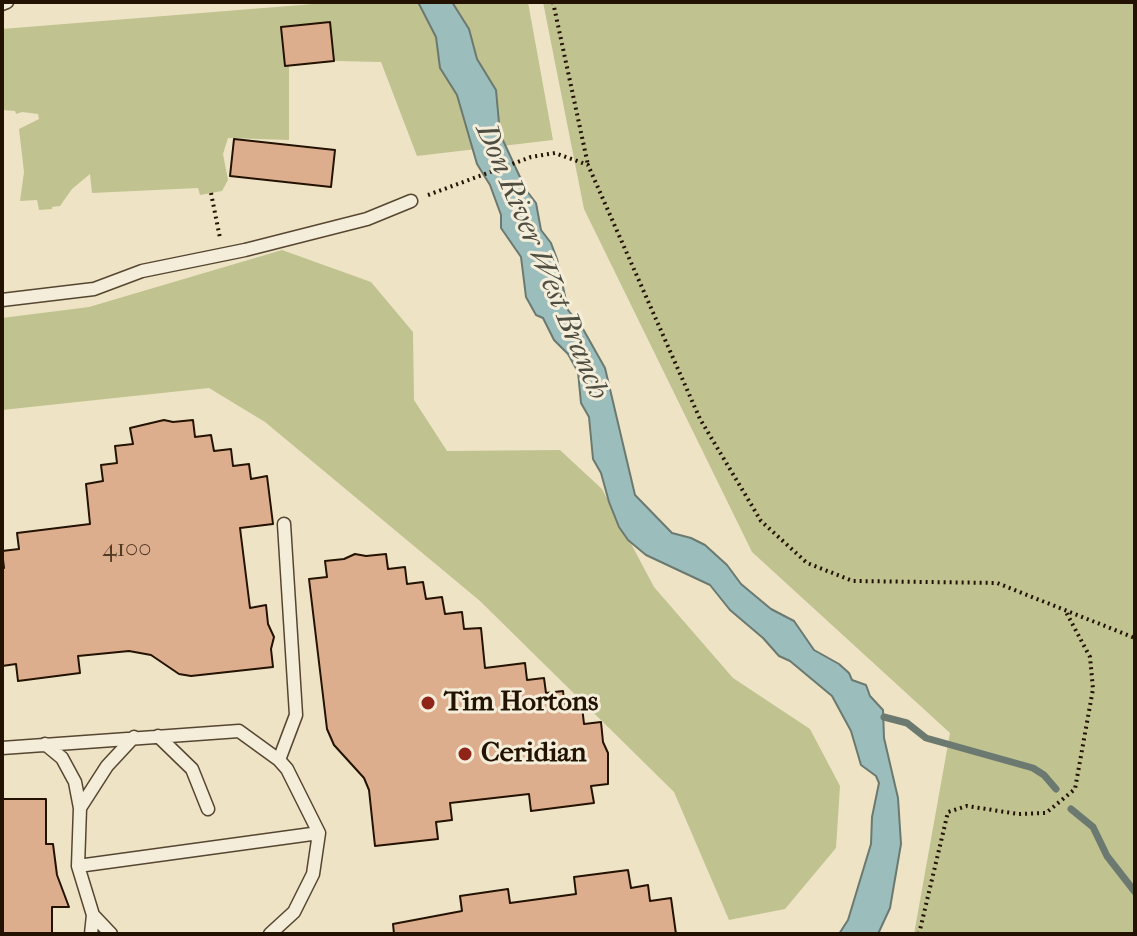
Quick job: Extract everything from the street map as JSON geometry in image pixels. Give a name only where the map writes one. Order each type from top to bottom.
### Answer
[{"type":"lane","points":[[2,300],[94,289],[142,271],[245,250],[367,219],[411,201]]},
{"type":"lane","points":[[279,760],[296,715],[284,524]]},
{"type":"lane","points":[[3,747],[239,731],[287,769],[319,833],[313,874],[294,912],[278,931]]},
{"type":"lane","points":[[158,736],[192,769],[208,809]]},
{"type":"lane","points":[[80,808],[107,766],[134,737]]},
{"type":"lane","points":[[45,744],[62,758],[75,782],[80,808],[78,866],[93,915],[91,934]]},
{"type":"lane","points":[[78,866],[319,833]]},
{"type":"lane","points":[[93,915],[111,934]]},
{"type":"path","points":[[553,2],[588,165],[700,419],[761,521],[807,563],[853,581],[997,583],[1135,638]]},
{"type":"path","points":[[411,201],[531,157],[555,153],[588,165]]},
{"type":"path","points":[[211,193],[217,224]]},
{"type":"path","points":[[919,934],[948,812],[967,806],[1018,814],[1046,813],[1075,789],[1093,689],[1090,657],[1065,610]]},
{"type":"green space","points":[[338,2],[528,2],[553,140],[417,156],[381,62],[289,60],[289,140],[228,138],[223,154],[228,180],[222,191],[200,195],[198,188],[92,193],[90,174],[72,189],[60,206],[39,210],[37,200],[20,201],[24,172],[19,129],[39,119],[38,114],[16,114],[15,111],[2,110],[2,29]]},
{"type":"green space","points":[[543,2],[1135,2],[1135,934],[914,934],[950,733],[752,552],[584,209]]},
{"type":"green space","points":[[282,250],[371,282],[413,332],[414,400],[447,451],[560,450],[602,489],[654,587],[733,678],[810,729],[840,786],[836,848],[785,909],[729,920],[674,792],[480,601],[265,422],[209,388],[2,410],[2,318],[89,307]]},
{"type":"water","name":"Don River West Branch","points":[[418,2],[452,2],[469,29],[477,59],[496,90],[500,134],[526,190],[536,203],[541,230],[551,243],[557,259],[568,310],[583,329],[605,368],[635,495],[672,533],[705,545],[727,565],[741,584],[771,609],[794,621],[814,650],[839,664],[852,680],[866,685],[870,696],[883,710],[884,738],[898,798],[901,844],[890,908],[878,934],[839,934],[848,920],[871,844],[872,817],[879,783],[876,776],[861,765],[851,731],[832,696],[790,661],[779,656],[730,610],[710,585],[646,555],[628,540],[619,527],[601,473],[593,459],[589,417],[581,403],[578,372],[526,297],[521,257],[501,228],[501,215],[490,185],[477,164],[457,95],[440,68],[436,37]]},
{"type":"building","points":[[330,22],[334,61],[285,66],[281,27]]},
{"type":"building","points":[[234,139],[335,150],[331,187],[230,176]]},
{"type":"building","points":[[164,420],[193,420],[195,437],[211,435],[214,451],[231,449],[233,466],[249,464],[251,479],[267,476],[273,524],[240,528],[250,608],[266,605],[268,624],[274,637],[271,649],[273,667],[191,676],[179,674],[151,655],[129,651],[78,656],[80,673],[18,681],[16,664],[2,666],[2,551],[19,549],[17,533],[90,524],[86,484],[103,481],[101,465],[117,463],[115,446],[133,444],[130,428]]},
{"type":"building","points":[[355,554],[386,554],[388,569],[405,567],[407,584],[423,582],[426,599],[442,597],[445,614],[462,612],[464,629],[481,628],[485,668],[525,663],[527,680],[544,678],[546,693],[563,691],[565,708],[582,706],[584,724],[601,722],[603,742],[608,753],[608,784],[591,786],[594,803],[531,811],[529,794],[450,803],[452,820],[436,822],[438,839],[375,846],[369,790],[364,778],[334,745],[327,729],[309,579],[327,577],[325,561]]},
{"type":"building","points":[[2,799],[46,799],[46,844],[53,844],[57,875],[69,907],[52,907],[52,934],[2,934]]},
{"type":"building","points":[[628,870],[631,888],[648,885],[650,901],[671,898],[676,934],[394,934],[393,924],[462,911],[460,896],[508,889],[510,903],[576,894],[574,877]]},
{"type":"waterway","points":[[884,717],[907,723],[926,738],[1033,768],[1056,789]]},
{"type":"waterway","points":[[1071,809],[1093,827],[1107,856],[1135,892]]},
{"type":"place","name":"Tim Hortons","points":[[428,703]]},
{"type":"place","name":"Ceridian","points":[[465,754]]}]
